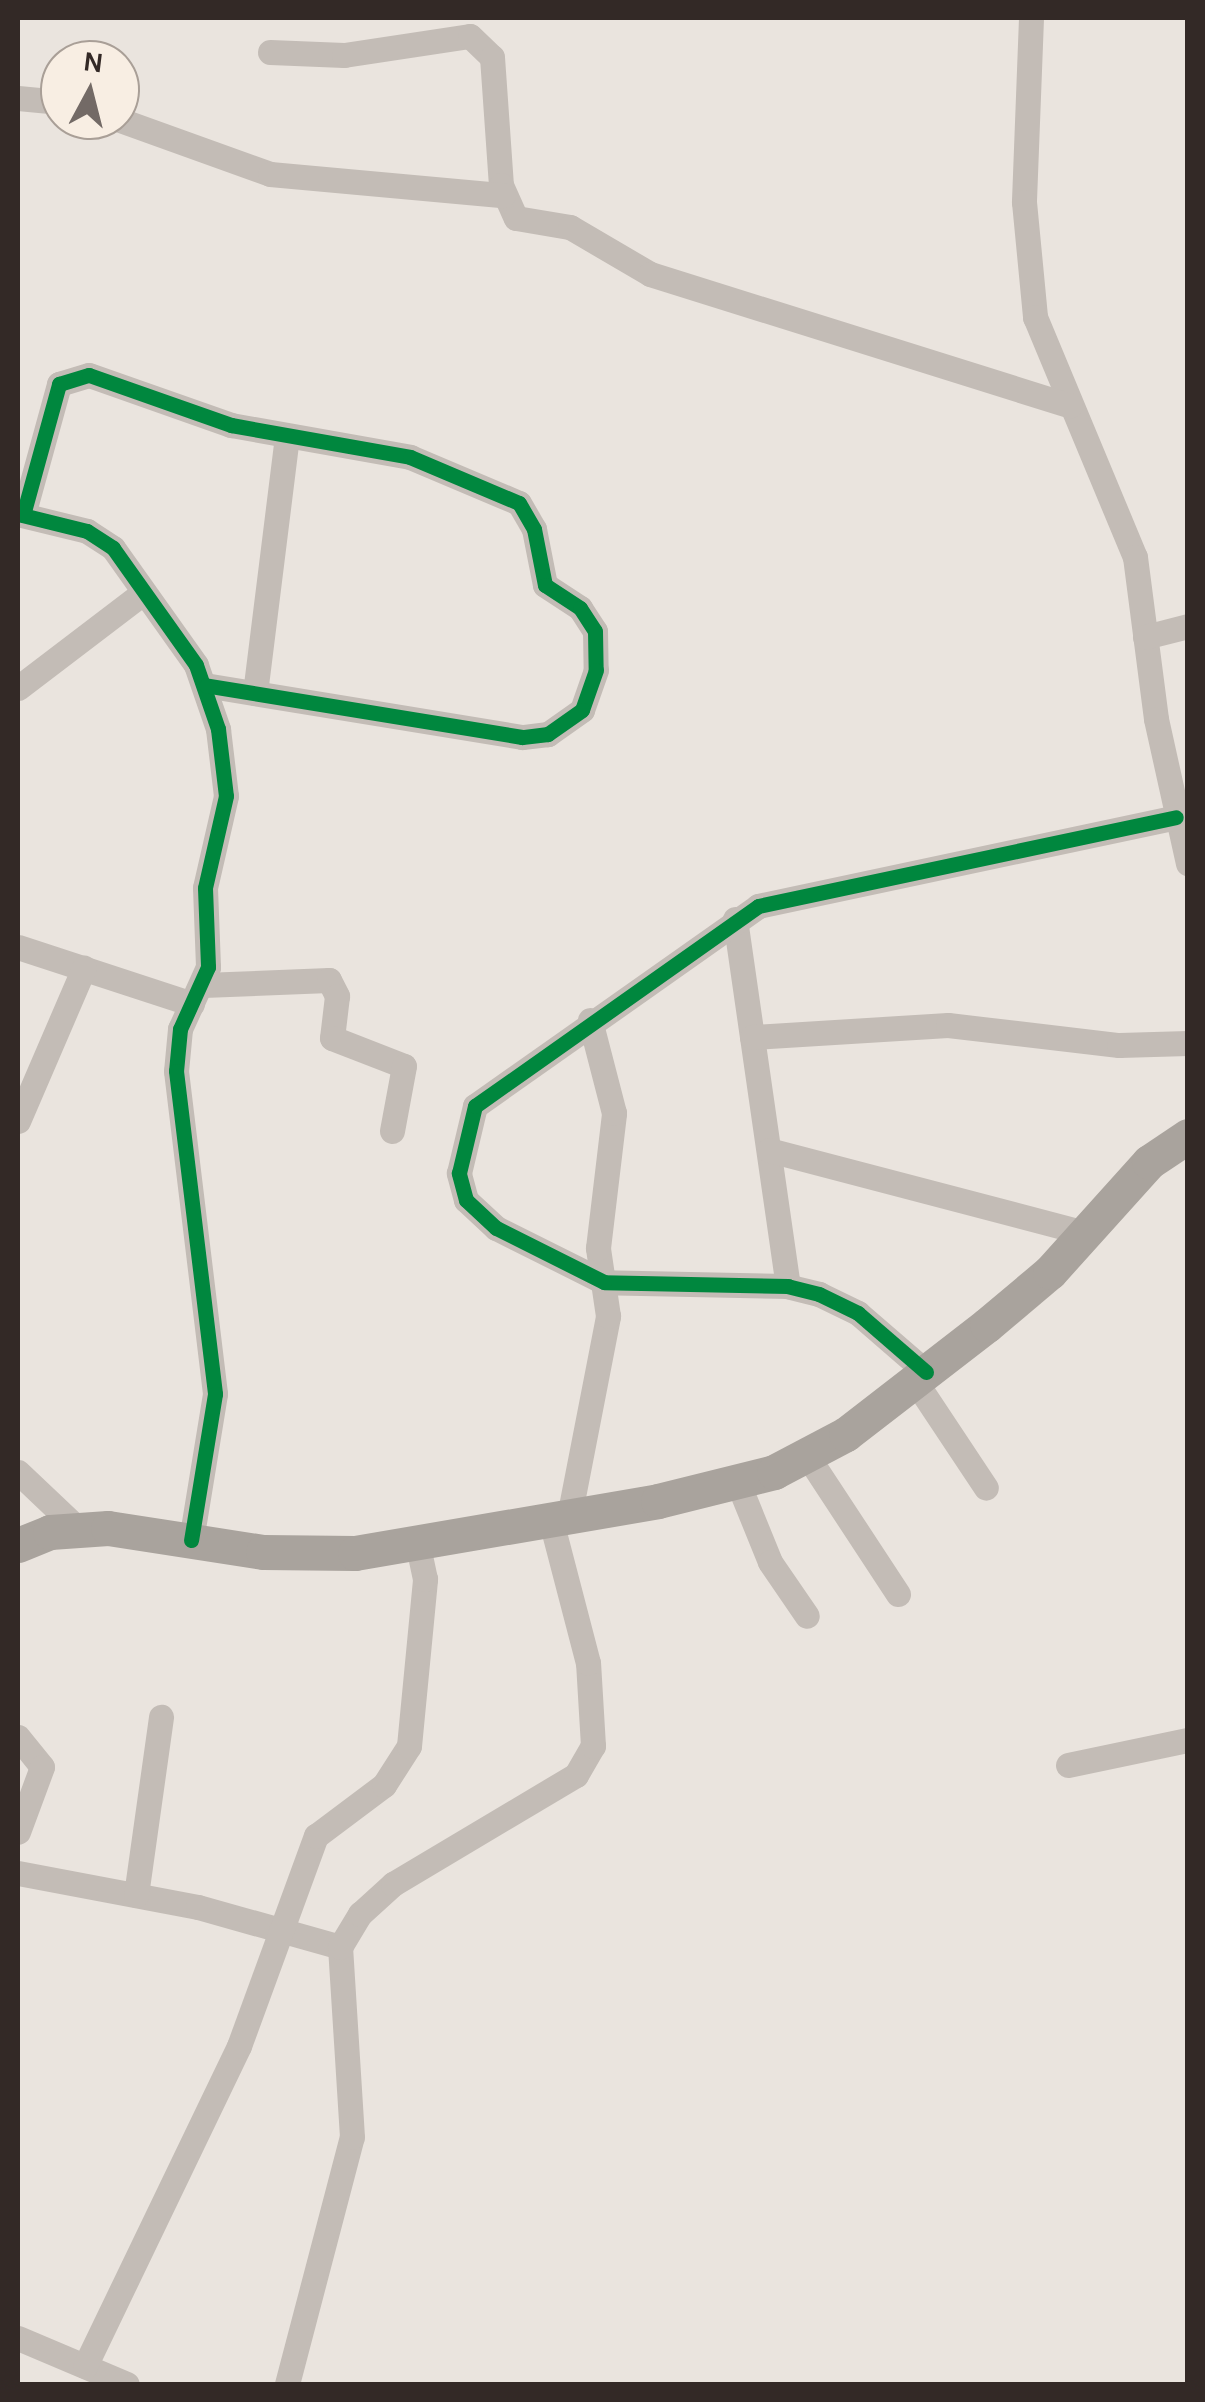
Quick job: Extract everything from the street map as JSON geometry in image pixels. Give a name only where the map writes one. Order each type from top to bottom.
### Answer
[{"type":"highway","points":[[18,1544],[78,1529],[192,1540],[263,1552],[418,1545],[738,1483],[808,1458],[921,1376],[1086,1233],[1149,1162],[1188,1136]]},
{"type":"street","points":[[1031,18],[1026,258],[1036,317],[1136,557],[1145,637],[1176,817],[1188,863]]},
{"type":"street","points":[[270,52],[344,55],[448,36],[483,44],[496,75],[502,195],[516,218],[570,227],[650,274],[1070,406]]},
{"type":"street","points":[[140,127],[270,174],[502,195]]},
{"type":"street","points":[[192,1540],[215,1430],[176,1071],[180,1029],[197,994],[205,888],[226,796],[206,685],[144,592],[102,539],[20,514],[54,397],[72,375],[287,436],[410,457],[519,503],[534,529],[545,585],[588,617],[596,670],[582,710],[568,723],[522,736],[206,685]]},
{"type":"street","points":[[255,694],[287,436]]},
{"type":"street","points":[[18,688],[144,592]]},
{"type":"street","points":[[1145,637],[1188,626]]},
{"type":"street","points":[[986,1488],[921,1376],[858,1313],[788,1286],[604,1282],[480,1217],[459,1173],[475,1106],[736,919],[791,896],[1176,817]]},
{"type":"street","points":[[736,919],[788,1286]]},
{"type":"street","points":[[18,947],[84,968],[197,994],[329,980],[337,996],[332,1038],[404,1066],[392,1131]]},
{"type":"street","points":[[18,1122],[84,968]]},
{"type":"street","points":[[286,2384],[352,2137],[340,1947],[360,1914],[393,1884],[587,1762],[588,1663],[560,1519],[606,1340],[604,1282],[598,1248],[614,1113],[590,1020]]},
{"type":"street","points":[[752,1037],[948,1025],[1119,1045],[1188,1043]]},
{"type":"street","points":[[769,1150],[1086,1233]]},
{"type":"street","points":[[808,1458],[898,1594]]},
{"type":"street","points":[[18,1472],[78,1529]]},
{"type":"street","points":[[738,1483],[770,1562],[807,1616]]},
{"type":"street","points":[[86,2366],[172,2198],[283,1934],[316,1836],[384,1784],[409,1746],[426,1580],[418,1545]]},
{"type":"street","points":[[136,1895],[161,1717]]},
{"type":"street","points":[[18,1737],[42,1767],[19,1823]]},
{"type":"street","points":[[1068,1765],[1188,1740]]},
{"type":"street","points":[[18,1873],[136,1895],[340,1947]]},
{"type":"street","points":[[18,2338],[127,2384]]},
{"type":"cycle path","points":[[23,515],[59,384],[89,375],[231,425],[410,457],[519,503],[534,529],[545,585],[580,608],[595,631],[596,670],[582,710],[548,734],[522,737],[206,685]]},
{"type":"cycle path","points":[[18,514],[87,531],[113,548],[196,665],[218,729],[226,796],[205,888],[208,967],[180,1029],[176,1071],[215,1394],[191,1540]]},
{"type":"cycle path","points":[[926,1372],[858,1313],[819,1294],[788,1286],[604,1282],[496,1228],[466,1200],[459,1173],[475,1106],[758,906],[1176,817]]}]
